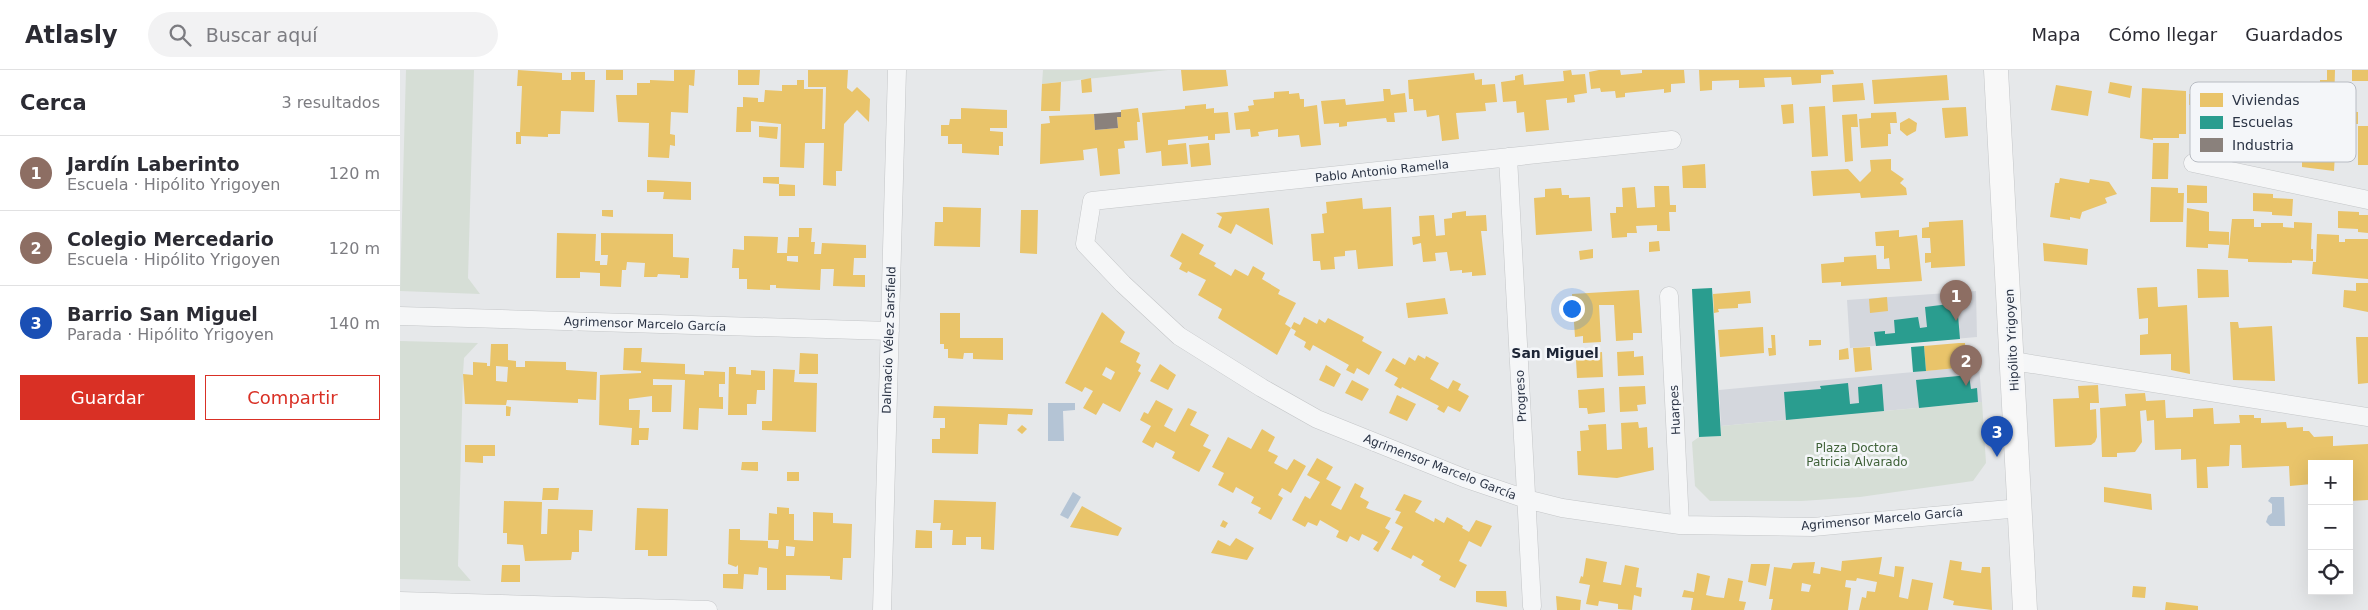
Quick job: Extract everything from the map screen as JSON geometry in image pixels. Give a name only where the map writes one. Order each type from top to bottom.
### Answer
[{"type":"main road","name":"Hipólito Yrigoyen","points":[[1996,70],[2025,610]]},
{"type":"street","name":"Dalmacio Vélez Sarsfield","points":[[882,610],[897,70]]},
{"type":"street","name":"Pablo Antonio Ramella","points":[[1092,201],[1672,140]]},
{"type":"street","name":"Progreso","points":[[1508,157],[1532,606]]},
{"type":"street","points":[[2193,163],[2368,200]]},
{"type":"street","name":"Agrimensor Marcelo García","points":[[1092,201],[1084,244],[1123,284],[1180,336],[1317,420],[1464,478],[1526,499],[1562,508],[1680,525],[1813,527],[2020,508]]},
{"type":"street","name":"Huarpes","points":[[1669,296],[1680,525]]},
{"type":"street","name":"Agrimensor Marcelo García","points":[[400,316],[890,331]]},
{"type":"street","points":[[2013,361],[2368,417]]},
{"type":"street","points":[[400,601],[708,610]]},
{"type":"shaded area","points":[[1976,291],[1977,337],[1850,348],[1847,300]]},
{"type":"shaded area","points":[[1979,366],[1982,402],[1721,426],[1719,390]]},
{"type":"green space","points":[[406,70],[474,70],[468,278],[480,294],[400,291]]},
{"type":"green space","points":[[1043,70],[1168,70],[1042,84]]},
{"type":"green space","points":[[400,341],[478,343],[464,358],[463,374],[458,566],[471,581],[400,579]]},
{"type":"green space","name":"Plaza Doctora Patricia Alvarado","points":[[1982,402],[1986,463],[1973,481],[1860,497],[1802,501],[1710,501],[1695,486],[1692,442],[1699,437],[1721,436],[1721,426]]},
{"type":"water","points":[[1048,403],[1075,403],[1075,410],[1063,411],[1064,441],[1048,441]]},
{"type":"water","points":[[1073,492],[1081,497],[1068,519],[1060,515]]},
{"type":"water","points":[[2271,497],[2284,497],[2285,526],[2270,526],[2266,522],[2268,516],[2272,513],[2272,504],[2268,501]]},
{"type":"building: Viviendas","points":[[518,70],[562,73],[562,80],[571,80],[571,72],[585,72],[585,80],[595,80],[594,112],[561,111],[560,134],[548,134],[548,137],[521,136],[521,144],[516,144],[516,132],[520,132],[522,86],[517,86]]},
{"type":"building: Viviendas","points":[[606,70],[623,70],[623,80],[606,80]]},
{"type":"building: Viviendas","points":[[674,70],[695,70],[694,86],[689,85],[688,113],[671,112],[670,134],[675,135],[675,146],[670,145],[669,158],[648,157],[649,123],[618,122],[616,95],[637,95],[637,83],[650,83],[650,80],[674,81]]},
{"type":"building: Viviendas","points":[[738,70],[760,70],[759,85],[738,85]]},
{"type":"building: Viviendas","points":[[808,70],[848,70],[847,88],[852,92],[857,87],[870,99],[869,122],[857,110],[844,124],[842,171],[836,171],[836,186],[823,185],[824,143],[805,143],[804,168],[780,167],[781,124],[751,121],[751,132],[736,132],[737,107],[743,107],[743,97],[758,98],[758,102],[764,102],[765,90],[782,91],[782,85],[797,85],[797,80],[804,80],[804,89],[823,89],[822,129],[825,129],[826,87],[808,87]]},
{"type":"building: Viviendas","points":[[1181,70],[1226,70],[1228,86],[1183,91]]},
{"type":"building: Viviendas","points":[[1571,70],[1572,75],[1585,74],[1587,93],[1574,95],[1575,102],[1567,103],[1567,98],[1546,100],[1549,130],[1526,132],[1524,112],[1517,113],[1516,101],[1503,102],[1501,82],[1515,80],[1515,76],[1523,74],[1524,85],[1564,81],[1563,71]]},
{"type":"building: Viviendas","points":[[1620,70],[1621,75],[1642,73],[1642,70],[1684,70],[1685,83],[1671,84],[1671,92],[1664,93],[1664,89],[1625,93],[1625,97],[1616,98],[1615,91],[1601,92],[1600,88],[1591,89],[1589,72]]},
{"type":"building: Viviendas","points":[[1699,70],[1833,70],[1834,74],[1821,75],[1821,83],[1792,85],[1791,77],[1764,78],[1765,87],[1739,88],[1739,80],[1712,81],[1712,90],[1700,91]]},
{"type":"building: Viviendas","points":[[2327,70],[2335,70],[2335,82],[2320,82],[2320,80],[2327,80]]},
{"type":"building: Viviendas","points":[[2352,70],[2368,70],[2368,81],[2352,81]]},
{"type":"building: Viviendas","points":[[1474,73],[1475,80],[1482,79],[1482,85],[1495,84],[1497,102],[1485,103],[1486,111],[1456,113],[1459,139],[1442,141],[1439,115],[1427,117],[1426,110],[1414,111],[1413,99],[1409,99],[1408,80]]},
{"type":"building: Viviendas","points":[[1947,75],[1949,100],[1874,104],[1872,80]]},
{"type":"building: Viviendas","points":[[1091,78],[1092,92],[1082,93],[1081,80]]},
{"type":"building: Viviendas","points":[[1061,82],[1060,111],[1041,111],[1042,84]]},
{"type":"building: Viviendas","points":[[2110,82],[2132,86],[2130,98],[2108,93]]},
{"type":"building: Viviendas","points":[[1863,83],[1865,100],[1833,102],[1832,85]]},
{"type":"building: Viviendas","points":[[2056,85],[2092,91],[2088,116],[2051,110]]},
{"type":"building: Viviendas","points":[[2142,88],[2186,91],[2186,134],[2179,134],[2179,138],[2153,138],[2153,140],[2140,138]]},
{"type":"building: Viviendas","points":[[1383,89],[1390,89],[1391,95],[1405,93],[1407,112],[1394,113],[1395,122],[1387,122],[1386,118],[1347,122],[1347,126],[1339,127],[1339,123],[1324,124],[1321,101],[1345,99],[1346,105],[1384,101]]},
{"type":"building: Viviendas","points":[[1289,91],[1289,94],[1299,93],[1300,99],[1304,99],[1304,107],[1317,105],[1321,145],[1301,147],[1299,135],[1278,137],[1278,129],[1258,132],[1259,136],[1251,137],[1250,129],[1236,130],[1234,113],[1249,111],[1248,106],[1254,105],[1253,100],[1274,98],[1274,92]]},
{"type":"building: Viviendas","points":[[1206,104],[1206,109],[1214,108],[1214,113],[1228,112],[1230,133],[1215,134],[1215,140],[1208,140],[1208,136],[1168,140],[1168,145],[1186,143],[1188,164],[1162,166],[1161,151],[1146,153],[1142,113],[1185,109],[1185,106]]},
{"type":"building: Viviendas","points":[[1793,104],[1794,123],[1783,124],[1781,105]]},
{"type":"building: Viviendas","points":[[1825,106],[1828,156],[1812,157],[1809,107]]},
{"type":"building: Viviendas","points":[[1966,107],[1968,136],[1945,138],[1942,108]]},
{"type":"building: Viviendas","points":[[961,108],[1007,110],[1007,128],[990,128],[990,131],[1003,132],[1003,146],[999,146],[999,155],[962,153],[962,144],[948,144],[948,136],[941,136],[941,125],[949,125],[950,119],[961,119]]},
{"type":"building: Viviendas","points":[[1138,108],[1140,122],[1137,122],[1138,140],[1124,141],[1125,148],[1118,149],[1120,174],[1100,176],[1097,148],[1083,150],[1084,160],[1040,164],[1041,124],[1050,123],[1049,116],[1094,114],[1095,130],[1118,128],[1117,117],[1121,117],[1121,110]]},
{"type":"building: Viviendas","points":[[1896,112],[1897,123],[1890,123],[1891,134],[1888,134],[1888,146],[1861,148],[1859,119],[1871,118],[1871,113]]},
{"type":"building: Viviendas","points":[[2356,112],[2358,112],[2358,124],[2356,124]]},
{"type":"building: Viviendas","points":[[1857,114],[1858,127],[1851,127],[1853,161],[1845,162],[1842,115]]},
{"type":"building: Viviendas","points":[[1909,118],[1917,123],[1916,131],[1907,136],[1900,130],[1900,123]]},
{"type":"building: Viviendas","points":[[759,126],[778,127],[777,139],[759,137]]},
{"type":"building: Viviendas","points":[[2358,126],[2368,126],[2368,165],[2358,165]]},
{"type":"building: Viviendas","points":[[1209,143],[1211,165],[1191,167],[1189,145]]},
{"type":"building: Viviendas","points":[[2153,143],[2169,143],[2168,179],[2152,179]]},
{"type":"building: Viviendas","points":[[1891,159],[1891,170],[1904,179],[1900,183],[1906,188],[1907,195],[1861,198],[1860,193],[1813,196],[1811,171],[1848,169],[1860,182],[1871,171],[1870,160]]},
{"type":"building: Viviendas","points":[[2302,162],[2335,162],[2334,171],[2302,167]]},
{"type":"building: Viviendas","points":[[1705,164],[1706,188],[1683,188],[1682,166]]},
{"type":"building: Viviendas","points":[[763,177],[779,177],[779,184],[763,183]]},
{"type":"building: Viviendas","points":[[2060,178],[2089,183],[2090,179],[2109,182],[2117,194],[2105,198],[2107,203],[2082,212],[2080,219],[2070,217],[2070,220],[2050,217],[2055,183],[2059,183]]},
{"type":"building: Viviendas","points":[[647,180],[691,182],[691,200],[663,199],[664,192],[647,192]]},
{"type":"building: Viviendas","points":[[779,184],[795,185],[795,196],[779,196]]},
{"type":"building: Viviendas","points":[[2187,185],[2207,186],[2207,203],[2187,203]]},
{"type":"building: Viviendas","points":[[1654,186],[1669,186],[1670,205],[1676,205],[1676,212],[1669,212],[1670,231],[1657,231],[1657,225],[1636,226],[1637,233],[1627,233],[1627,237],[1612,238],[1610,213],[1616,213],[1616,207],[1623,207],[1622,188],[1635,187],[1637,208],[1655,207]]},
{"type":"building: Viviendas","points":[[2151,187],[2178,188],[2178,193],[2184,193],[2183,222],[2150,222]]},
{"type":"building: Viviendas","points":[[1561,188],[1562,195],[1569,195],[1569,198],[1590,197],[1592,231],[1536,235],[1534,198],[1545,197],[1545,189]]},
{"type":"building: Viviendas","points":[[2253,193],[2273,194],[2273,198],[2293,199],[2292,216],[2272,215],[2272,212],[2253,211]]},
{"type":"building: Viviendas","points":[[1362,198],[1363,209],[1391,207],[1393,266],[1358,269],[1356,250],[1345,251],[1345,256],[1334,257],[1335,269],[1321,270],[1320,261],[1313,261],[1311,234],[1324,233],[1322,214],[1327,213],[1326,202]]},
{"type":"building: Viviendas","points":[[943,207],[981,208],[980,247],[934,246],[935,222],[943,222]]},
{"type":"building: Viviendas","points":[[1269,208],[1273,245],[1236,224],[1231,234],[1218,227],[1222,217],[1216,213]]},
{"type":"building: Viviendas","points":[[2187,208],[2209,212],[2209,231],[2229,232],[2229,245],[2208,244],[2208,248],[2186,247]]},
{"type":"building: Viviendas","points":[[602,210],[613,210],[613,217],[602,216]]},
{"type":"building: Viviendas","points":[[1021,210],[1038,210],[1037,254],[1020,253]]},
{"type":"building: Viviendas","points":[[1466,211],[1466,216],[1486,215],[1487,231],[1481,231],[1486,275],[1472,276],[1472,272],[1462,273],[1462,270],[1450,271],[1447,252],[1435,253],[1436,261],[1423,262],[1421,243],[1413,245],[1412,237],[1420,236],[1419,216],[1434,215],[1436,236],[1445,235],[1444,219],[1452,218],[1452,213]]},
{"type":"building: Viviendas","points":[[2338,211],[2359,212],[2359,215],[2368,215],[2368,233],[2358,232],[2358,229],[2338,228]]},
{"type":"building: Viviendas","points":[[2232,219],[2254,219],[2254,227],[2261,227],[2261,223],[2283,223],[2283,227],[2294,228],[2294,222],[2312,223],[2311,249],[2313,249],[2313,261],[2292,260],[2292,263],[2248,262],[2248,259],[2228,258]]},
{"type":"building: Viviendas","points":[[1963,220],[1965,266],[1931,268],[1931,262],[1925,263],[1925,253],[1931,253],[1930,238],[1922,238],[1922,228],[1929,227],[1929,222]]},
{"type":"building: Viviendas","points":[[799,228],[812,228],[811,242],[815,242],[814,254],[821,254],[822,243],[866,245],[866,258],[854,258],[853,275],[865,275],[865,287],[833,286],[834,269],[821,269],[820,290],[776,288],[776,285],[770,285],[770,290],[747,289],[747,279],[739,279],[739,268],[732,268],[733,249],[744,250],[744,236],[778,237],[777,253],[787,253],[788,237],[799,237]],"holes":[[[787,256],[798,256],[798,262],[787,261]]]},
{"type":"building: Viviendas","points":[[1899,230],[1899,237],[1917,235],[1922,281],[1841,286],[1841,282],[1822,283],[1821,264],[1844,262],[1844,257],[1876,255],[1877,269],[1890,269],[1889,258],[1884,259],[1884,246],[1876,246],[1875,232]]},
{"type":"building: Viviendas","points":[[557,233],[596,234],[595,261],[600,261],[600,265],[607,265],[608,255],[601,255],[601,233],[673,234],[673,257],[689,258],[688,278],[680,278],[680,275],[658,274],[657,277],[644,277],[645,263],[627,262],[626,270],[622,270],[621,287],[600,286],[600,273],[580,272],[580,278],[556,278]]},
{"type":"building: Viviendas","points":[[1182,233],[1204,245],[1199,254],[1216,263],[1214,266],[1231,276],[1235,269],[1248,276],[1253,266],[1265,273],[1262,279],[1280,290],[1278,294],[1296,303],[1285,324],[1291,328],[1277,355],[1218,318],[1222,309],[1198,295],[1206,280],[1188,271],[1187,273],[1179,269],[1182,263],[1170,256]]},
{"type":"building: Viviendas","points":[[2317,234],[2339,235],[2339,242],[2345,242],[2345,239],[2368,239],[2368,279],[2312,274],[2313,262],[2316,262]]},
{"type":"building: Viviendas","points":[[1659,241],[1660,251],[1649,252],[1649,242]]},
{"type":"building: Viviendas","points":[[2043,243],[2088,249],[2087,265],[2044,261]]},
{"type":"building: Viviendas","points":[[1593,249],[1593,258],[1580,260],[1579,251]]},
{"type":"building: Viviendas","points":[[2197,269],[2228,270],[2229,297],[2198,298]]},
{"type":"building: Viviendas","points":[[2356,283],[2368,283],[2368,312],[2343,307],[2344,290],[2356,291]]},
{"type":"building: Viviendas","points":[[2157,287],[2158,307],[2187,305],[2190,374],[2171,370],[2171,354],[2140,355],[2140,335],[2148,334],[2148,318],[2139,319],[2137,288]]},
{"type":"building: Viviendas","points":[[1639,290],[1642,333],[1633,333],[1633,340],[1616,341],[1614,305],[1599,305],[1601,342],[1583,343],[1583,336],[1575,337],[1572,294]]},
{"type":"building: Viviendas","points":[[1750,291],[1751,303],[1738,304],[1738,308],[1718,309],[1719,312],[1714,313],[1713,294]]},
{"type":"building: Viviendas","points":[[1887,297],[1888,311],[1870,313],[1869,299]]},
{"type":"building: Viviendas","points":[[1445,298],[1448,314],[1408,318],[1406,303]]},
{"type":"building: Viviendas","points":[[1102,312],[1125,332],[1120,342],[1140,353],[1136,362],[1141,365],[1138,371],[1141,373],[1120,412],[1103,403],[1096,415],[1083,408],[1093,391],[1085,387],[1082,392],[1065,383]],"holes":[[[1106,367],[1115,372],[1111,380],[1102,375]]]},
{"type":"building: Viviendas","points":[[940,313],[960,313],[960,338],[1003,338],[1003,360],[973,359],[973,353],[964,353],[963,359],[948,358],[948,349],[944,349],[944,344],[940,344]]},
{"type":"building: Viviendas","points":[[1304,317],[1317,324],[1319,319],[1325,323],[1328,318],[1364,337],[1362,341],[1382,352],[1369,375],[1357,368],[1354,374],[1346,370],[1349,365],[1313,345],[1310,351],[1304,347],[1306,342],[1294,335],[1296,331],[1291,328],[1294,322],[1300,325]]},
{"type":"building: Viviendas","points":[[2230,322],[2238,322],[2239,328],[2272,326],[2275,381],[2233,380]]},
{"type":"building: Viviendas","points":[[1763,327],[1764,353],[1720,357],[1718,330]]},
{"type":"building: Viviendas","points":[[1771,335],[1775,335],[1776,355],[1769,356],[1768,348],[1772,348]]},
{"type":"building: Viviendas","points":[[2356,337],[2368,337],[2368,383],[2358,384]]},
{"type":"building: Viviendas","points":[[1809,340],[1821,340],[1821,345],[1809,346]]},
{"type":"building: Viviendas","points":[[1965,343],[1967,367],[1926,371],[1924,346]]},
{"type":"building: Viviendas","points":[[491,344],[508,344],[508,360],[516,361],[516,367],[525,367],[525,361],[566,362],[566,370],[597,372],[596,400],[578,399],[578,403],[507,400],[506,405],[465,404],[463,374],[473,375],[473,362],[487,363],[487,366],[490,366]],"holes":[[[496,366],[508,367],[507,382],[496,381]]]},
{"type":"building: Viviendas","points":[[1870,347],[1872,370],[1855,372],[1853,348]]},
{"type":"building: Viviendas","points":[[624,348],[642,348],[641,362],[685,364],[685,374],[704,375],[704,371],[725,372],[725,384],[719,384],[719,397],[723,397],[723,409],[699,408],[698,430],[683,429],[685,380],[653,379],[653,385],[672,385],[671,412],[652,412],[652,396],[629,399],[629,410],[640,410],[639,428],[649,428],[648,440],[639,440],[639,445],[631,445],[632,428],[599,425],[600,375],[641,373],[641,371],[623,370]]},
{"type":"building: Viviendas","points":[[1848,348],[1849,359],[1839,360],[1839,350]]},
{"type":"building: Viviendas","points":[[1634,351],[1634,357],[1643,356],[1644,375],[1618,376],[1617,352]]},
{"type":"building: Viviendas","points":[[1602,352],[1603,377],[1577,378],[1576,360],[1585,359],[1584,354]]},
{"type":"building: Viviendas","points":[[800,353],[818,354],[818,374],[799,374]]},
{"type":"building: Viviendas","points":[[1418,355],[1425,359],[1426,356],[1439,363],[1430,379],[1448,389],[1453,380],[1461,384],[1458,390],[1469,396],[1460,412],[1448,406],[1444,413],[1437,409],[1439,406],[1402,387],[1401,389],[1394,385],[1398,378],[1385,371],[1393,358],[1405,365],[1409,357],[1415,361]]},
{"type":"building: Viviendas","points":[[1160,364],[1176,375],[1168,390],[1150,381]]},
{"type":"building: Viviendas","points":[[1326,365],[1341,374],[1334,387],[1319,380]]},
{"type":"building: Viviendas","points":[[729,367],[736,367],[736,374],[751,375],[751,370],[765,371],[765,390],[757,390],[756,404],[747,404],[747,415],[728,415]]},
{"type":"building: Viviendas","points":[[773,369],[795,370],[794,382],[817,383],[816,432],[762,430],[762,421],[772,421]]},
{"type":"building: Viviendas","points":[[1352,380],[1369,389],[1362,401],[1345,393]]},
{"type":"building: Viviendas","points":[[2098,385],[2099,403],[2090,403],[2090,410],[2096,409],[2097,437],[2095,442],[2091,445],[2055,447],[2053,399],[2079,398],[2078,386]]},
{"type":"building: Viviendas","points":[[1645,386],[1646,404],[1637,405],[1638,411],[1620,412],[1619,387]]},
{"type":"building: Viviendas","points":[[1604,388],[1605,412],[1588,414],[1587,408],[1579,408],[1578,390]]},
{"type":"building: Viviendas","points":[[2145,393],[2146,401],[2165,400],[2166,418],[2193,417],[2193,409],[2213,408],[2214,424],[2240,423],[2239,415],[2254,415],[2254,418],[2261,418],[2261,423],[2286,422],[2287,428],[2303,427],[2303,431],[2309,431],[2314,437],[2333,436],[2333,446],[2368,444],[2368,500],[2353,501],[2353,460],[2308,460],[2308,484],[2290,486],[2289,466],[2242,468],[2241,445],[2230,445],[2229,466],[2207,467],[2208,488],[2197,488],[2196,459],[2181,460],[2181,449],[2155,450],[2154,420],[2147,421],[2146,410],[2140,411],[2142,442],[2135,452],[2117,453],[2117,457],[2102,457],[2100,408],[2126,406],[2125,394]]},
{"type":"building: Viviendas","points":[[1397,395],[1416,404],[1407,421],[1389,413]]},
{"type":"building: Viviendas","points":[[1156,400],[1173,409],[1164,426],[1175,432],[1188,408],[1197,412],[1190,425],[1209,435],[1203,446],[1211,450],[1199,472],[1172,458],[1175,452],[1156,442],[1153,448],[1142,442],[1151,426],[1140,420],[1144,412],[1148,414]]},
{"type":"building: Viviendas","points":[[506,406],[511,407],[510,416],[506,416]]},
{"type":"building: Viviendas","points":[[934,406],[1033,409],[1032,415],[1008,414],[1007,425],[979,424],[978,454],[932,453],[932,439],[940,439],[940,428],[945,428],[945,418],[933,418]]},
{"type":"building: Viviendas","points":[[1638,422],[1639,428],[1647,427],[1648,448],[1653,447],[1654,470],[1617,478],[1578,475],[1577,451],[1581,451],[1580,431],[1589,430],[1588,425],[1606,424],[1607,450],[1622,449],[1621,423]]},
{"type":"building: Viviendas","points":[[1022,425],[1027,429],[1022,434],[1017,430]]},
{"type":"building: Viviendas","points":[[1262,429],[1275,437],[1268,451],[1278,456],[1274,463],[1287,470],[1294,459],[1306,466],[1291,493],[1282,488],[1278,495],[1283,498],[1271,520],[1258,513],[1261,508],[1251,503],[1254,497],[1236,487],[1233,493],[1218,485],[1224,473],[1212,467],[1228,437],[1251,449]]},
{"type":"building: Viviendas","points":[[465,445],[495,445],[495,456],[483,456],[483,463],[465,462]]},
{"type":"building: Viviendas","points":[[1317,458],[1333,467],[1326,479],[1341,487],[1331,505],[1341,510],[1355,483],[1364,488],[1360,497],[1369,502],[1366,508],[1391,518],[1385,528],[1390,531],[1378,552],[1373,549],[1378,542],[1362,534],[1359,541],[1350,536],[1347,542],[1336,537],[1339,531],[1320,520],[1317,526],[1308,522],[1305,527],[1292,520],[1305,496],[1310,499],[1320,482],[1307,475]]},
{"type":"building: Viviendas","points":[[742,462],[758,462],[758,471],[741,470]]},
{"type":"building: Viviendas","points":[[787,472],[799,472],[799,481],[787,481]]},
{"type":"building: Viviendas","points":[[2104,487],[2151,494],[2152,510],[2104,502]]},
{"type":"building: Viviendas","points":[[543,488],[559,488],[558,500],[542,500]]},
{"type":"building: Viviendas","points":[[1404,494],[1422,501],[1415,512],[1434,522],[1435,518],[1444,523],[1447,517],[1463,526],[1462,528],[1469,532],[1476,520],[1492,526],[1481,547],[1469,541],[1459,561],[1467,565],[1455,588],[1439,580],[1441,576],[1421,565],[1424,561],[1413,555],[1411,559],[1391,549],[1403,527],[1395,523],[1401,512],[1395,510]]},
{"type":"building: Viviendas","points":[[934,500],[996,502],[994,550],[981,549],[981,537],[966,537],[966,545],[952,545],[953,530],[940,530],[941,523],[933,523]]},
{"type":"building: Viviendas","points":[[504,501],[542,502],[541,534],[547,534],[548,509],[593,510],[592,531],[579,530],[579,552],[572,552],[571,560],[525,561],[523,545],[507,544],[507,533],[503,533]]},
{"type":"building: Viviendas","points":[[1082,506],[1122,528],[1118,536],[1070,527]]},
{"type":"building: Viviendas","points":[[777,507],[789,508],[789,514],[794,514],[794,540],[813,541],[813,512],[833,513],[833,523],[852,524],[851,558],[843,558],[842,580],[830,579],[830,576],[786,575],[786,590],[767,590],[767,568],[759,567],[758,575],[744,574],[743,589],[723,588],[723,574],[738,574],[738,565],[736,567],[728,564],[729,529],[740,529],[740,540],[768,541],[768,548],[778,549],[779,540],[768,540],[769,513],[777,514]],"holes":[[[786,546],[795,547],[794,556],[786,556]]]},
{"type":"building: Viviendas","points":[[637,508],[668,509],[667,556],[648,556],[648,550],[635,550]]},
{"type":"building: Viviendas","points":[[1223,520],[1228,523],[1225,528],[1220,526]]},
{"type":"building: Viviendas","points":[[916,530],[932,531],[932,548],[915,548]]},
{"type":"building: Viviendas","points":[[1236,538],[1254,548],[1247,560],[1211,553],[1218,540],[1230,546]]},
{"type":"building: Viviendas","points":[[1882,557],[1879,574],[1894,577],[1895,566],[1904,567],[1899,597],[1908,599],[1912,579],[1933,583],[1928,610],[1859,610],[1862,597],[1866,598],[1867,591],[1875,592],[1877,582],[1857,578],[1856,581],[1846,580],[1845,587],[1851,588],[1848,610],[1771,610],[1773,599],[1769,599],[1774,567],[1791,569],[1793,563],[1815,562],[1813,573],[1820,574],[1821,567],[1841,571],[1842,561]],"holes":[[[1802,583],[1811,585],[1809,592],[1801,591]]]},
{"type":"building: Viviendas","points":[[1586,558],[1607,562],[1603,582],[1621,585],[1625,565],[1639,568],[1636,587],[1642,588],[1641,597],[1634,595],[1632,610],[1618,609],[1618,604],[1599,601],[1598,606],[1586,604],[1590,585],[1579,583],[1581,576],[1583,577]]},
{"type":"building: Viviendas","points":[[1950,560],[1962,562],[1961,570],[1981,573],[1982,567],[1990,567],[1992,610],[1953,605],[1954,601],[1943,598]]},
{"type":"building: Viviendas","points":[[1751,564],[1770,564],[1766,586],[1748,582]]},
{"type":"building: Viviendas","points":[[502,565],[520,565],[520,582],[501,582]]},
{"type":"building: Viviendas","points":[[1697,573],[1710,576],[1706,595],[1715,597],[1724,598],[1728,578],[1743,581],[1739,601],[1746,602],[1744,610],[1691,610],[1693,598],[1682,597],[1684,590],[1694,592]]},
{"type":"building: Viviendas","points":[[2133,586],[2146,587],[2145,598],[2132,597]]},
{"type":"building: Viviendas","points":[[1476,591],[1506,591],[1507,607],[1476,602]]},
{"type":"building: Viviendas","points":[[1556,596],[1581,600],[1580,610],[1557,610]]},
{"type":"building: Viviendas","points":[[2166,602],[2198,606],[2198,610],[2165,610]]},
{"type":"building: Escuelas","points":[[1712,288],[1721,436],[1699,437],[1692,289]]},
{"type":"building: Escuelas","points":[[1957,303],[1960,339],[1876,346],[1874,332],[1885,331],[1885,334],[1895,333],[1894,320],[1918,317],[1920,328],[1927,327],[1925,307]]},
{"type":"building: Escuelas","points":[[1924,346],[1926,371],[1913,372],[1911,347]]},
{"type":"building: Escuelas","points":[[1969,375],[1971,389],[1977,388],[1978,402],[1919,408],[1916,380]]},
{"type":"building: Escuelas","points":[[1848,383],[1850,404],[1859,403],[1858,387],[1882,384],[1884,411],[1786,420],[1784,392],[1821,389],[1820,386]]},
{"type":"building: Industria","points":[[1121,112],[1121,117],[1117,117],[1118,128],[1095,130],[1094,114]]},
{"type":"place","name":"Jardín Laberinto","points":[[1956,321]]},
{"type":"place","name":"Colegio Mercedario","points":[[1966,386]]},
{"type":"place","name":"Barrio San Miguel","points":[[1997,457]]},
{"type":"district","name":"San Miguel","points":[[1555,353]]}]
